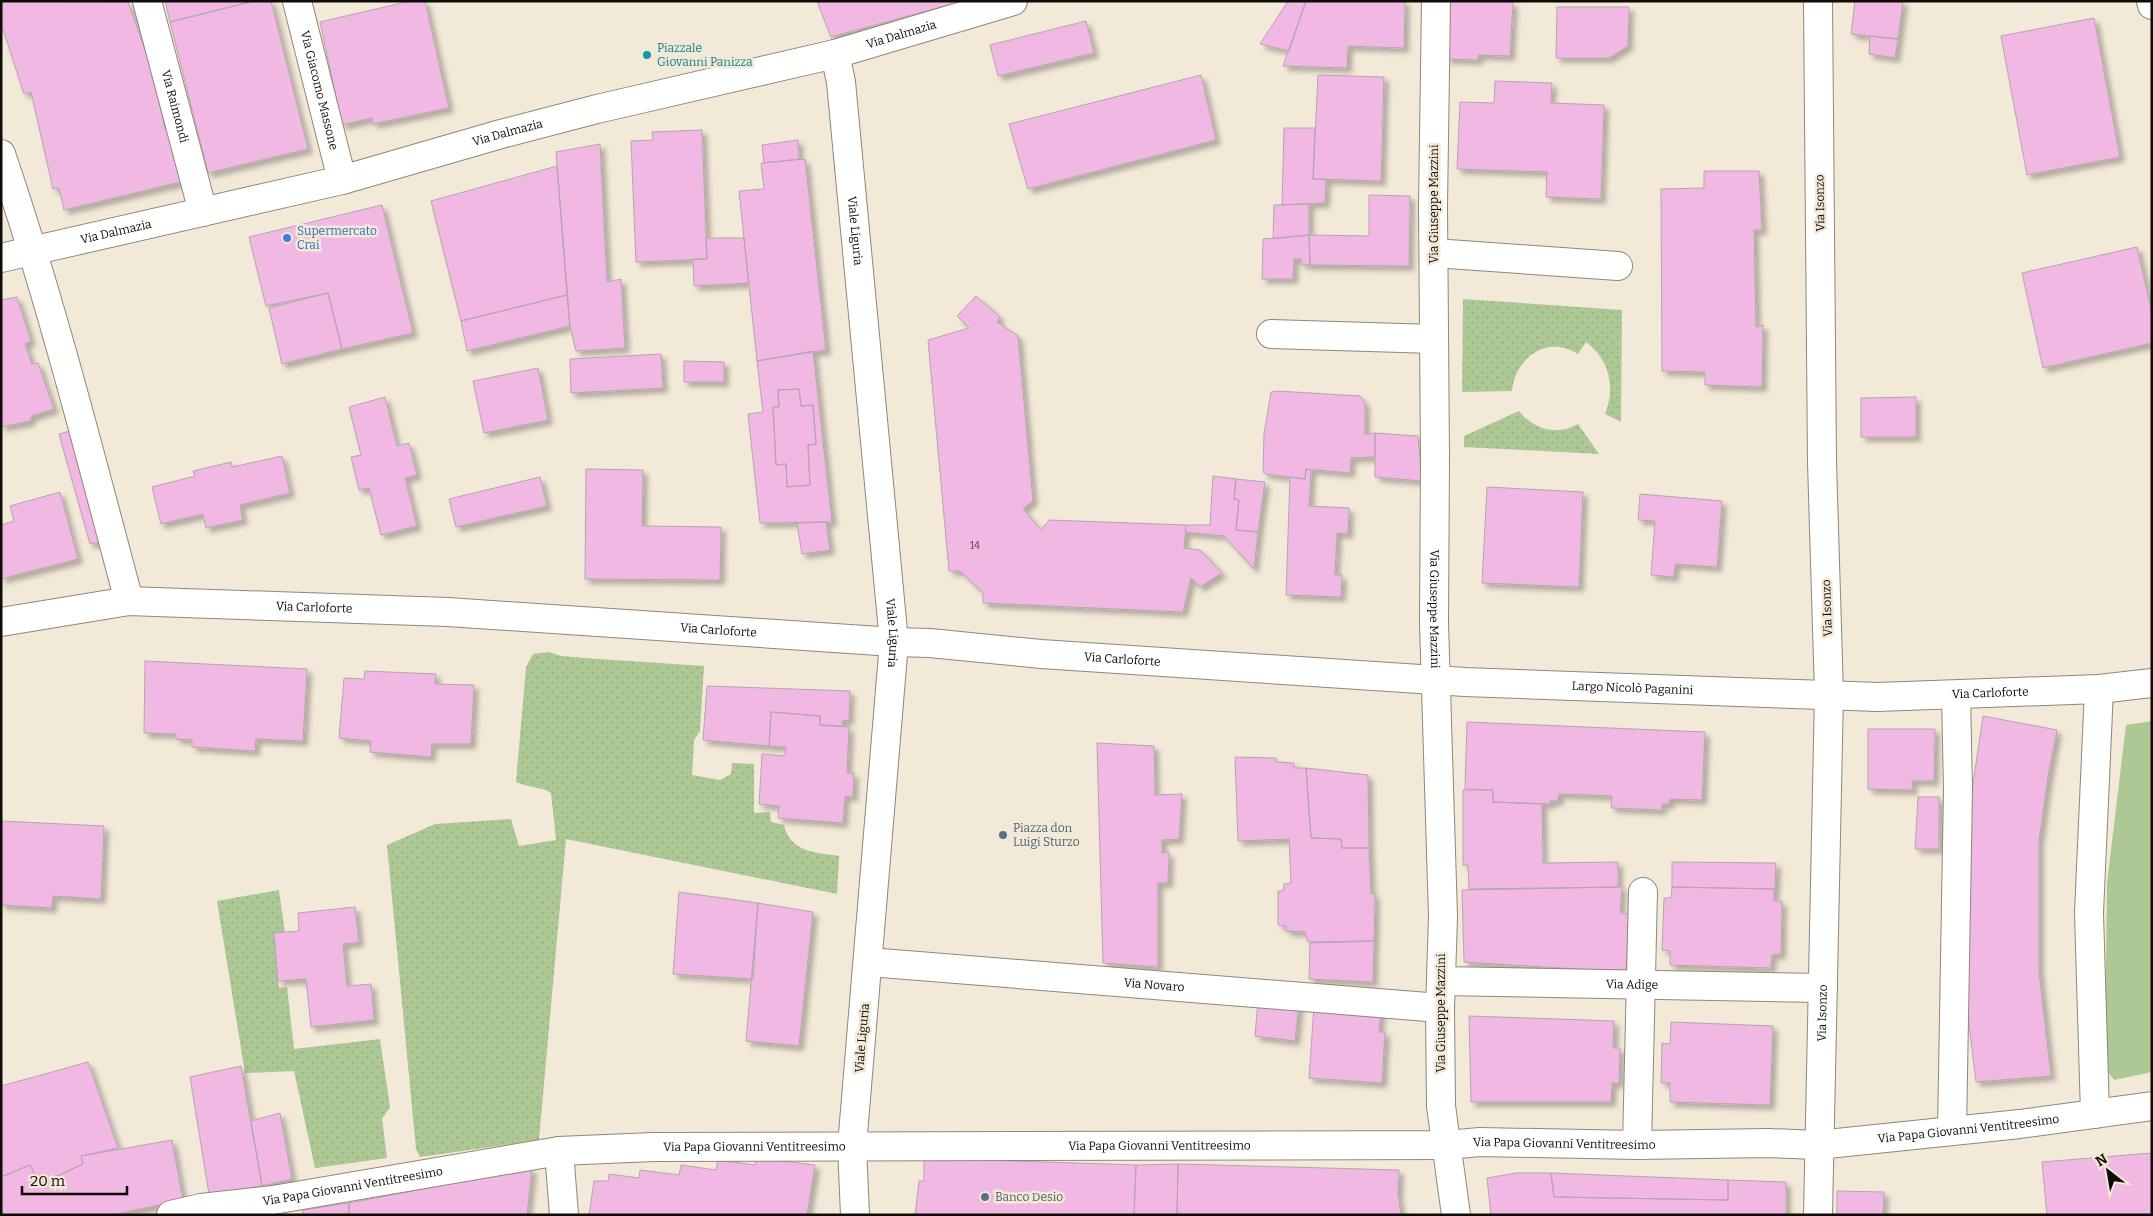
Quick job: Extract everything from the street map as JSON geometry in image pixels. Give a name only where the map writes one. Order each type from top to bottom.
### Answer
[{"type":"street","name":"Via Raimondi","points":[[146,1],[204,212]]},
{"type":"street","name":"Via Giacomo Massone","points":[[297,1],[342,180]]},
{"type":"street","name":"Via Dalmazia","points":[[1,258],[342,180],[501,134],[597,109],[835,54],[971,7],[1013,1]]},
{"type":"street","name":"Via Giuseppe Mazzini","points":[[1436,1],[1434,623],[1443,917],[1440,1008],[1441,1106],[1456,1215]]},
{"type":"street","name":"Via Isonzo","points":[[1818,1],[1822,462],[1829,694],[1818,1215]]},
{"type":"street","name":"Viale Liguria","points":[[835,54],[840,82],[894,642],[869,962],[852,1146],[855,1215]]},
{"type":"street","points":[[1,154],[34,251],[81,419],[128,601]]},
{"type":"street","points":[[1434,253],[1618,266]]},
{"type":"street","points":[[1271,334],[1434,339]]},
{"type":"street","name":"Via Carloforte","points":[[1,622],[128,601],[448,612],[930,643],[1041,654],[1437,680]]},
{"type":"street","name":"Largo Nicolò Paganini","points":[[1437,680],[1829,694]]},
{"type":"street","name":"Via Carloforte","points":[[1829,694],[1878,697],[1956,695],[2099,689],[2152,683]]},
{"type":"street","points":[[2095,1114],[2090,913],[2099,689]]},
{"type":"street","points":[[1952,1131],[1958,789],[1956,695]]},
{"type":"street","points":[[1637,1145],[1643,892]]},
{"type":"street","name":"Via Novaro","points":[[869,962],[1440,1008]]},
{"type":"street","name":"Via Adige","points":[[1441,981],[1823,988]]},
{"type":"street","name":"Via Papa Giovanni Ventitreesimo","points":[[171,1215],[201,1208],[272,1208],[559,1151],[852,1146],[1447,1144],[1480,1142],[1637,1145],[1769,1143],[1818,1145],[1952,1131],[2152,1106]]},
{"type":"street","points":[[559,1151],[564,1215]]},
{"type":"green space","points":[[1463,299],[1622,310],[1621,422],[1605,414],[1610,394],[1608,374],[1600,357],[1586,342],[1578,354],[1566,348],[1555,347],[1544,348],[1535,353],[1519,368],[1514,379],[1512,391],[1462,392]]},
{"type":"green space","points":[[1519,411],[1532,423],[1546,429],[1562,430],[1578,424],[1599,454],[1464,447],[1464,436]]},
{"type":"green space","points":[[548,652],[562,656],[584,658],[704,666],[700,731],[694,740],[692,775],[720,780],[731,774],[732,763],[754,764],[754,813],[770,812],[771,822],[784,825],[792,841],[805,850],[839,856],[837,894],[566,839],[539,1140],[420,1157],[416,1149],[387,845],[435,824],[511,819],[519,846],[556,840],[551,793],[516,782],[526,667],[533,654]]},
{"type":"green space","points":[[2152,721],[2152,1072],[2114,1080],[2108,1072],[2105,1043],[2107,883],[2126,725]]},
{"type":"green space","points":[[279,890],[285,933],[274,934],[279,988],[287,987],[294,1049],[380,1039],[390,1107],[382,1119],[387,1158],[315,1168],[294,1071],[245,1073],[217,901]]},
{"type":"building","points":[[1,1],[128,2],[154,75],[165,129],[170,130],[185,181],[64,210],[59,188],[53,189],[31,92],[24,94],[1,23]]},
{"type":"building","points":[[165,1],[254,1],[170,22]]},
{"type":"building","points":[[254,1],[271,1],[308,149],[208,173],[170,22]]},
{"type":"building","points":[[410,1],[425,1],[449,108],[373,124],[372,118],[342,125],[320,22]]},
{"type":"building","points":[[817,1],[951,1],[952,4],[831,37]]},
{"type":"building","points":[[1288,1],[1306,1],[1289,51],[1260,44]]},
{"type":"building","points":[[1306,1],[1405,1],[1404,48],[1348,46],[1347,68],[1283,66]]},
{"type":"building","points":[[1449,1],[1513,2],[1510,56],[1478,55],[1478,60],[1446,59]]},
{"type":"building","points":[[1855,1],[1903,1],[1898,39],[1851,34]]},
{"type":"building","points":[[1557,7],[1629,7],[1628,46],[1609,58],[1556,58]]},
{"type":"building","points":[[2094,18],[2120,157],[2027,175],[2001,36]]},
{"type":"building","points":[[1086,21],[1094,53],[998,76],[990,45]]},
{"type":"building","points":[[1870,36],[1898,39],[1895,58],[1869,54]]},
{"type":"building","points":[[1201,75],[1216,140],[1028,189],[1009,124]]},
{"type":"building","points":[[1318,75],[1384,77],[1381,181],[1313,179]]},
{"type":"building","points":[[1495,81],[1552,83],[1551,103],[1604,105],[1601,199],[1546,197],[1547,172],[1457,169],[1460,102],[1494,103]]},
{"type":"building","points":[[1284,128],[1315,128],[1313,179],[1326,179],[1325,203],[1282,205]]},
{"type":"building","points":[[702,130],[707,259],[636,262],[631,141],[653,140],[652,132]]},
{"type":"building","points":[[798,140],[799,159],[764,163],[762,145]]},
{"type":"building","points":[[600,144],[607,282],[621,279],[625,348],[576,351],[570,326],[556,152]]},
{"type":"building","points":[[805,159],[826,350],[757,361],[739,191],[764,189],[761,163]]},
{"type":"building","points":[[557,166],[567,295],[461,321],[431,201]]},
{"type":"building","points":[[1704,171],[1759,171],[1762,230],[1754,230],[1756,327],[1763,325],[1762,387],[1705,385],[1705,372],[1662,371],[1661,189],[1704,188]]},
{"type":"building","points":[[1369,195],[1410,196],[1409,266],[1310,265],[1309,235],[1369,236]]},
{"type":"building","points":[[1309,204],[1309,235],[1273,239],[1274,205]]},
{"type":"building","points":[[382,205],[413,333],[342,349],[328,293],[266,306],[249,237]]},
{"type":"building","points":[[1309,235],[1310,265],[1301,264],[1301,259],[1294,259],[1293,279],[1262,279],[1263,239]]},
{"type":"building","points":[[706,238],[744,238],[749,283],[694,286],[693,259],[707,259]]},
{"type":"building","points":[[2137,247],[2152,313],[2152,343],[2043,368],[2022,273]]},
{"type":"building","points":[[328,293],[342,349],[282,364],[269,308]]},
{"type":"building","points":[[567,295],[570,326],[467,351],[461,321]]},
{"type":"building","points":[[976,296],[1000,317],[997,322],[1018,336],[1033,501],[1023,509],[1041,530],[1049,520],[1186,525],[1184,548],[1200,550],[1222,573],[1200,587],[1191,578],[1183,612],[983,603],[983,593],[960,571],[949,571],[928,340],[969,328],[957,316]]},
{"type":"building","points":[[17,297],[31,341],[25,344],[32,364],[38,363],[54,409],[32,416],[30,421],[1,427],[1,300]]},
{"type":"building","points":[[813,351],[832,522],[760,523],[748,414],[763,412],[757,361]],"holes":[[[799,389],[801,406],[813,405],[816,444],[808,445],[810,485],[787,487],[786,464],[776,465],[773,407],[779,407],[778,390]]]},
{"type":"building","points":[[661,354],[663,388],[571,393],[570,359]]},
{"type":"building","points":[[684,361],[724,362],[724,382],[684,382]]},
{"type":"building","points":[[538,368],[548,420],[484,433],[473,381]]},
{"type":"building","points":[[799,389],[801,406],[813,405],[816,444],[808,445],[810,485],[787,487],[786,464],[776,465],[773,407],[779,407],[778,390]]},
{"type":"building","points":[[1271,392],[1360,396],[1365,404],[1365,434],[1375,433],[1375,457],[1351,458],[1350,473],[1306,469],[1305,479],[1263,472],[1264,434]]},
{"type":"building","points":[[385,397],[397,446],[409,443],[417,475],[405,478],[417,526],[381,535],[369,488],[359,490],[351,457],[361,455],[349,407]]},
{"type":"building","points":[[1916,397],[1916,437],[1861,437],[1861,398]]},
{"type":"building","points":[[70,431],[101,542],[90,544],[59,434]]},
{"type":"building","points":[[1375,433],[1418,436],[1422,481],[1375,477]]},
{"type":"building","points":[[282,456],[290,493],[240,505],[243,520],[206,528],[203,514],[161,524],[152,487],[195,476],[193,471],[231,462],[232,467]]},
{"type":"building","points":[[586,469],[643,470],[642,526],[721,527],[720,580],[585,579]]},
{"type":"building","points":[[1306,469],[1311,470],[1309,506],[1349,508],[1348,534],[1337,533],[1335,575],[1342,575],[1341,597],[1286,595],[1290,477],[1305,479]]},
{"type":"building","points":[[1213,476],[1236,479],[1234,499],[1239,500],[1236,530],[1258,532],[1254,569],[1224,536],[1185,532],[1186,525],[1210,525]]},
{"type":"building","points":[[540,477],[547,506],[456,527],[449,499]]},
{"type":"building","points":[[1236,479],[1265,482],[1258,532],[1236,530],[1239,500],[1234,499]]},
{"type":"building","points":[[1487,487],[1583,492],[1579,587],[1482,583]]},
{"type":"building","points":[[60,492],[78,559],[1,579],[1,525],[14,521],[10,506]]},
{"type":"building","points":[[1640,494],[1722,501],[1717,567],[1675,564],[1674,577],[1651,575],[1655,521],[1638,520]]},
{"type":"building","points":[[826,522],[830,550],[802,554],[797,523]]},
{"type":"building","points":[[145,661],[307,669],[303,741],[256,739],[255,751],[192,747],[192,740],[176,739],[176,734],[144,733]]},
{"type":"building","points":[[365,671],[436,674],[435,684],[474,685],[471,744],[432,744],[431,757],[370,752],[371,741],[339,738],[344,678],[364,679]]},
{"type":"building","points":[[707,686],[850,691],[849,720],[842,721],[842,726],[820,725],[820,716],[771,712],[769,746],[703,740]]},
{"type":"building","points":[[771,712],[820,716],[820,725],[849,727],[847,773],[854,773],[853,797],[845,796],[843,823],[778,818],[779,806],[759,804],[762,754],[785,756],[786,747],[769,746]]},
{"type":"building","points":[[1983,716],[2057,730],[2039,841],[2039,971],[2051,1076],[1976,1082],[1963,974],[1963,852]]},
{"type":"building","points":[[1467,722],[1705,732],[1702,800],[1670,799],[1669,804],[1662,804],[1662,810],[1611,808],[1612,796],[1559,794],[1558,801],[1550,801],[1550,804],[1493,802],[1493,790],[1465,789]]},
{"type":"building","points":[[1868,729],[1935,729],[1934,781],[1912,781],[1913,790],[1868,789]]},
{"type":"building","points":[[1097,743],[1154,746],[1155,795],[1182,794],[1179,839],[1162,840],[1162,853],[1169,852],[1168,883],[1158,883],[1158,967],[1103,963]]},
{"type":"building","points":[[1235,757],[1276,758],[1276,762],[1294,763],[1294,768],[1306,768],[1311,838],[1341,839],[1342,848],[1369,848],[1371,894],[1375,894],[1374,941],[1308,942],[1305,932],[1286,931],[1286,926],[1278,925],[1278,891],[1283,891],[1284,884],[1291,883],[1289,839],[1238,841]]},
{"type":"building","points":[[1306,768],[1368,775],[1369,848],[1342,848],[1341,839],[1311,838]]},
{"type":"building","points":[[1463,790],[1493,790],[1493,802],[1542,804],[1543,863],[1618,862],[1618,887],[1469,889],[1468,865],[1463,865]]},
{"type":"building","points":[[1918,797],[1939,797],[1939,849],[1915,849]]},
{"type":"building","points":[[1,821],[104,826],[101,899],[53,896],[52,908],[1,905]]},
{"type":"building","points":[[1672,862],[1776,863],[1775,889],[1672,887]]},
{"type":"building","points":[[1622,887],[1620,913],[1629,914],[1626,972],[1464,962],[1462,890]]},
{"type":"building","points":[[1672,887],[1774,889],[1774,901],[1782,901],[1781,954],[1772,955],[1771,968],[1670,965],[1670,951],[1662,950],[1664,898],[1671,898]]},
{"type":"building","points":[[679,892],[758,903],[753,979],[673,974]]},
{"type":"building","points":[[758,903],[813,912],[799,1046],[746,1041]]},
{"type":"building","points":[[355,907],[359,942],[343,944],[347,986],[371,984],[374,1020],[311,1027],[306,979],[278,981],[274,933],[299,931],[298,913]]},
{"type":"building","points":[[1374,941],[1373,982],[1309,979],[1310,943]]},
{"type":"building","points":[[1258,1000],[1299,1003],[1295,1041],[1255,1036]]},
{"type":"building","points":[[1314,1006],[1381,1010],[1379,1032],[1385,1032],[1382,1083],[1309,1078]]},
{"type":"building","points":[[1469,1016],[1614,1021],[1613,1048],[1620,1048],[1619,1083],[1612,1083],[1611,1102],[1471,1102]]},
{"type":"building","points":[[1671,1022],[1773,1026],[1770,1105],[1670,1102],[1670,1083],[1661,1083],[1662,1043],[1670,1044]]},
{"type":"building","points":[[88,1062],[118,1148],[81,1156],[83,1164],[40,1184],[30,1165],[1,1177],[1,1086]]},
{"type":"building","points":[[241,1066],[262,1186],[209,1194],[190,1077]]},
{"type":"building","points":[[280,1113],[292,1179],[262,1186],[251,1121]]},
{"type":"building","points":[[172,1140],[183,1200],[112,1215],[1,1215],[1,1177],[30,1165],[40,1184],[83,1164],[81,1156]]},
{"type":"building","points":[[2152,1153],[2152,1215],[2047,1215],[2042,1162]]},
{"type":"building","points":[[756,1158],[815,1165],[807,1215],[589,1215],[594,1181],[608,1181],[609,1174],[639,1178],[640,1170],[679,1175],[681,1165],[716,1170],[718,1160],[755,1165]]},
{"type":"building","points":[[924,1158],[1136,1165],[1134,1215],[915,1215],[919,1181],[924,1181]]},
{"type":"building","points":[[1178,1164],[1399,1170],[1398,1194],[1401,1215],[1177,1215]]},
{"type":"building","points":[[1178,1164],[1177,1215],[1134,1215],[1136,1165]]},
{"type":"building","points":[[532,1168],[527,1215],[349,1215],[349,1203]]},
{"type":"building","points":[[1516,1173],[1551,1173],[1554,1197],[1728,1200],[1728,1180],[1786,1182],[1786,1215],[1491,1215],[1487,1178]]},
{"type":"building","points":[[1551,1173],[1728,1180],[1728,1200],[1554,1197]]},
{"type":"building","points":[[1837,1191],[1884,1192],[1883,1215],[1837,1215]]},
{"type":"building","points":[[349,1203],[349,1215],[302,1215],[303,1210]]},
{"type":"place","name":"Piazzale Giovanni Panizza","points":[[647,55]]},
{"type":"place","name":"Supermercato Crai","points":[[287,238]]},
{"type":"place","name":"Piazza don Luigi Sturzo","points":[[1003,835]]},
{"type":"place","name":"Banco Desio","points":[[985,1197]]}]
